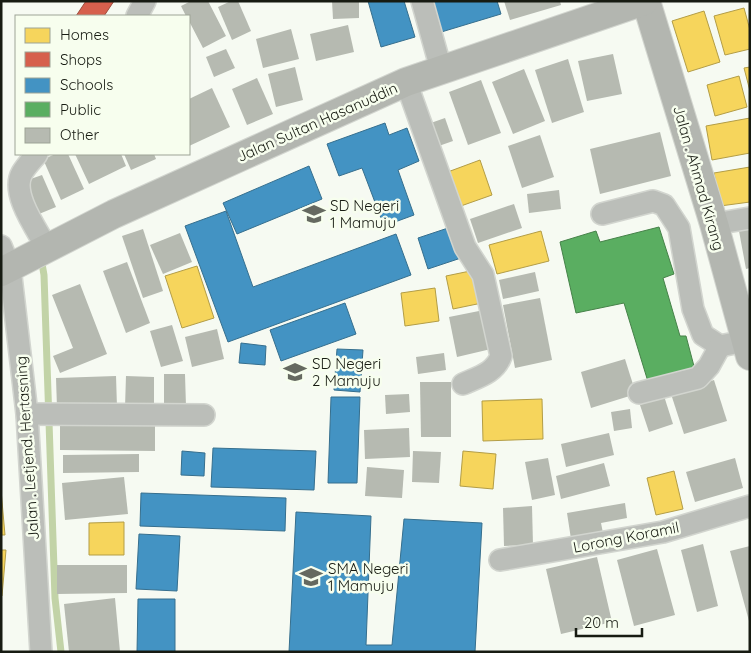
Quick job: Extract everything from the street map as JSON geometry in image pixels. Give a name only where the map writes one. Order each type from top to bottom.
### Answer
[{"type":"main road","name":"Jalan Sultan Hasanuddin","points":[[21,258],[406,82],[645,1]]},
{"type":"main road","name":"Jalan . Ahmad Kirang","points":[[645,1],[714,224],[738,348]]},
{"type":"street","points":[[137,15],[145,1]]},
{"type":"street","points":[[422,1],[441,69]]},
{"type":"street","points":[[406,82],[465,247],[483,275],[501,356],[498,364],[492,371],[463,384]]},
{"type":"street","points":[[21,258],[27,212],[20,196],[22,174],[36,155]]},
{"type":"street","points":[[602,214],[653,200],[664,205],[679,228],[693,309],[703,335],[738,348]]},
{"type":"street","points":[[714,224],[750,218]]},
{"type":"street","name":"Jalan . Letjend. Hertasning","points":[[21,258],[27,414],[41,652]]},
{"type":"street","points":[[639,393],[698,378],[709,366],[738,348]]},
{"type":"street","points":[[27,414],[204,415]]},
{"type":"street","name":"Lorong Koramil","points":[[500,560],[663,532],[750,506]]},
{"type":"building: Homes","points":[[744,8],[750,30],[750,49],[725,55],[714,16]]},
{"type":"building: Homes","points":[[704,11],[720,62],[688,72],[672,21]]},
{"type":"building: Homes","points":[[750,67],[750,91],[744,68]]},
{"type":"building: Homes","points":[[739,76],[747,107],[715,116],[707,85]]},
{"type":"building: Homes","points":[[750,118],[750,153],[712,160],[706,126]]},
{"type":"building: Homes","points":[[480,160],[492,195],[458,207],[445,173]]},
{"type":"building: Homes","points":[[750,167],[750,202],[720,206],[714,173]]},
{"type":"building: Homes","points":[[541,231],[549,261],[497,274],[489,245]]},
{"type":"building: Homes","points":[[197,266],[214,318],[182,328],[165,276]]},
{"type":"building: Homes","points":[[475,270],[482,303],[453,309],[446,276]]},
{"type":"building: Homes","points":[[435,288],[439,321],[405,326],[401,293]]},
{"type":"building: Homes","points":[[542,399],[543,439],[483,441],[482,401]]},
{"type":"building: Homes","points":[[463,451],[496,454],[493,489],[460,486]]},
{"type":"building: Homes","points":[[674,471],[683,509],[656,515],[647,478]]},
{"type":"building: Homes","points":[[1,490],[5,535],[1,535]]},
{"type":"building: Homes","points":[[124,522],[124,555],[89,555],[89,523]]},
{"type":"building: Homes","points":[[1,550],[6,550],[2,596],[1,596]]},
{"type":"building: Shops","points":[[86,1],[114,1],[105,15],[77,15]]},
{"type":"building: Schools","points":[[368,1],[404,1],[415,37],[381,47]]},
{"type":"building: Schools","points":[[429,1],[497,1],[501,14],[438,33]]},
{"type":"building: Schools","points":[[385,123],[389,135],[407,128],[419,161],[398,170],[414,215],[384,226],[362,168],[339,176],[327,144]]},
{"type":"building: Schools","points":[[309,166],[322,199],[237,234],[223,203]]},
{"type":"building: Schools","points":[[226,211],[253,287],[396,234],[411,275],[228,342],[185,226]]},
{"type":"building: Schools","points":[[451,227],[461,258],[428,269],[418,238]]},
{"type":"building: Schools","points":[[345,303],[356,334],[281,361],[270,330]]},
{"type":"building: Schools","points":[[241,343],[266,346],[265,365],[239,363]]},
{"type":"building: Schools","points":[[337,349],[363,350],[360,392],[334,390]]},
{"type":"building: Schools","points":[[331,397],[360,397],[357,483],[328,483]]},
{"type":"building: Schools","points":[[213,448],[316,451],[314,490],[211,487]]},
{"type":"building: Schools","points":[[182,451],[205,453],[204,476],[181,475]]},
{"type":"building: Schools","points":[[141,493],[286,498],[285,531],[140,526]]},
{"type":"building: Schools","points":[[296,512],[371,516],[366,645],[392,645],[404,519],[482,523],[475,652],[289,652]]},
{"type":"building: Schools","points":[[139,534],[180,536],[177,591],[136,589]]},
{"type":"building: Schools","points":[[138,599],[175,599],[175,652],[137,652]]},
{"type":"building: Public","points":[[659,227],[674,274],[663,278],[680,336],[686,336],[695,370],[649,385],[624,303],[576,313],[560,242],[596,231],[600,242]]},
{"type":"building: Other","points":[[191,1],[208,1],[226,36],[203,48],[190,23],[190,15],[186,15],[181,6]]},
{"type":"building: Other","points":[[231,1],[238,1],[251,31],[232,40],[218,7]]},
{"type":"building: Other","points":[[332,1],[359,1],[359,18],[333,19]]},
{"type":"building: Other","points":[[504,1],[560,1],[561,5],[510,20]]},
{"type":"building: Other","points":[[348,25],[354,52],[316,61],[310,34]]},
{"type":"building: Other","points":[[291,29],[299,59],[263,68],[256,39]]},
{"type":"building: Other","points":[[226,49],[235,68],[214,77],[206,57]]},
{"type":"building: Other","points":[[613,54],[622,94],[587,101],[578,61]]},
{"type":"building: Other","points":[[568,59],[584,112],[552,123],[535,70]]},
{"type":"building: Other","points":[[295,67],[303,100],[276,107],[268,74]]},
{"type":"building: Other","points":[[524,69],[545,121],[513,134],[492,82]]},
{"type":"building: Other","points":[[257,78],[273,114],[247,125],[232,89]]},
{"type":"building: Other","points":[[481,80],[501,133],[468,145],[449,92]]},
{"type":"building: Other","points":[[212,88],[230,127],[190,146],[190,99]]},
{"type":"building: Other","points":[[445,118],[453,141],[433,148],[425,125]]},
{"type":"building: Other","points":[[660,132],[671,176],[600,194],[590,149]]},
{"type":"building: Other","points":[[540,135],[554,177],[522,188],[508,146]]},
{"type":"building: Other","points":[[53,155],[68,155],[84,189],[61,200],[43,159]]},
{"type":"building: Other","points":[[75,155],[121,155],[126,166],[89,184]]},
{"type":"building: Other","points":[[124,155],[154,155],[156,159],[131,170]]},
{"type":"building: Other","points":[[42,175],[56,207],[39,214],[25,181]]},
{"type":"building: Other","points":[[559,190],[561,209],[529,213],[527,194]]},
{"type":"building: Other","points":[[514,204],[522,228],[478,243],[470,219]]},
{"type":"building: Other","points":[[143,229],[163,291],[143,298],[122,236]]},
{"type":"building: Other","points":[[750,229],[750,268],[746,269],[739,231]]},
{"type":"building: Other","points":[[180,233],[192,262],[163,274],[150,245]]},
{"type":"building: Other","points":[[127,262],[150,323],[126,333],[103,271]]},
{"type":"building: Other","points":[[535,272],[539,291],[503,299],[499,280]]},
{"type":"building: Other","points":[[80,284],[107,354],[60,373],[53,356],[73,348],[52,295]]},
{"type":"building: Other","points":[[540,298],[552,360],[515,368],[503,305]]},
{"type":"building: Other","points":[[484,310],[491,349],[457,357],[449,317]]},
{"type":"building: Other","points":[[172,325],[183,361],[161,367],[150,331]]},
{"type":"building: Other","points":[[217,329],[224,359],[192,367],[185,337]]},
{"type":"building: Other","points":[[444,353],[446,370],[418,374],[416,357]]},
{"type":"building: Other","points":[[625,359],[636,394],[591,408],[581,372]]},
{"type":"building: Other","points":[[164,374],[185,374],[186,407],[164,407]]},
{"type":"building: Other","points":[[116,376],[117,407],[57,408],[56,378]]},
{"type":"building: Other","points":[[126,376],[154,377],[154,408],[125,407]]},
{"type":"building: Other","points":[[714,380],[727,421],[684,434],[671,394]]},
{"type":"building: Other","points":[[420,382],[451,382],[451,437],[421,437]]},
{"type":"building: Other","points":[[409,394],[410,412],[386,414],[385,395]]},
{"type":"building: Other","points":[[664,396],[673,424],[649,432],[640,405]]},
{"type":"building: Other","points":[[630,409],[632,428],[614,431],[611,412]]},
{"type":"building: Other","points":[[60,419],[155,420],[155,451],[60,450]]},
{"type":"building: Other","points":[[409,428],[410,457],[365,459],[364,430]]},
{"type":"building: Other","points":[[609,433],[614,455],[566,467],[561,444]]},
{"type":"building: Other","points":[[413,451],[441,452],[439,483],[412,482]]},
{"type":"building: Other","points":[[139,454],[139,472],[63,473],[63,455]]},
{"type":"building: Other","points":[[548,458],[555,495],[532,500],[525,462]]},
{"type":"building: Other","points":[[735,458],[743,488],[695,502],[686,472]]},
{"type":"building: Other","points":[[604,463],[610,486],[561,499],[556,476]]},
{"type":"building: Other","points":[[367,467],[404,470],[402,498],[365,496]]},
{"type":"building: Other","points":[[124,477],[128,514],[65,520],[62,483]]},
{"type":"building: Other","points":[[625,503],[627,518],[601,523],[603,533],[571,539],[567,513]]},
{"type":"building: Other","points":[[532,506],[533,545],[504,546],[503,508]]},
{"type":"building: Other","points":[[703,544],[718,606],[697,612],[681,550]]},
{"type":"building: Other","points":[[750,546],[750,621],[749,621],[730,551]]},
{"type":"building: Other","points":[[657,549],[675,615],[634,626],[617,560]]},
{"type":"building: Other","points":[[597,557],[612,622],[561,634],[546,569]]},
{"type":"building: Other","points":[[57,565],[127,565],[127,593],[57,594]]},
{"type":"building: Other","points":[[115,598],[120,652],[69,652],[64,604]]},
{"type":"waterway","points":[[41,258],[44,275],[55,598],[61,652]]},
{"type":"place","name":"SD Negeri 1 Mamuju","points":[[314,214]]},
{"type":"place","name":"SD Negeri 2 Mamuju","points":[[295,372]]},
{"type":"place","name":"SMA Negeri 1 Mamuju","points":[[311,577]]}]
